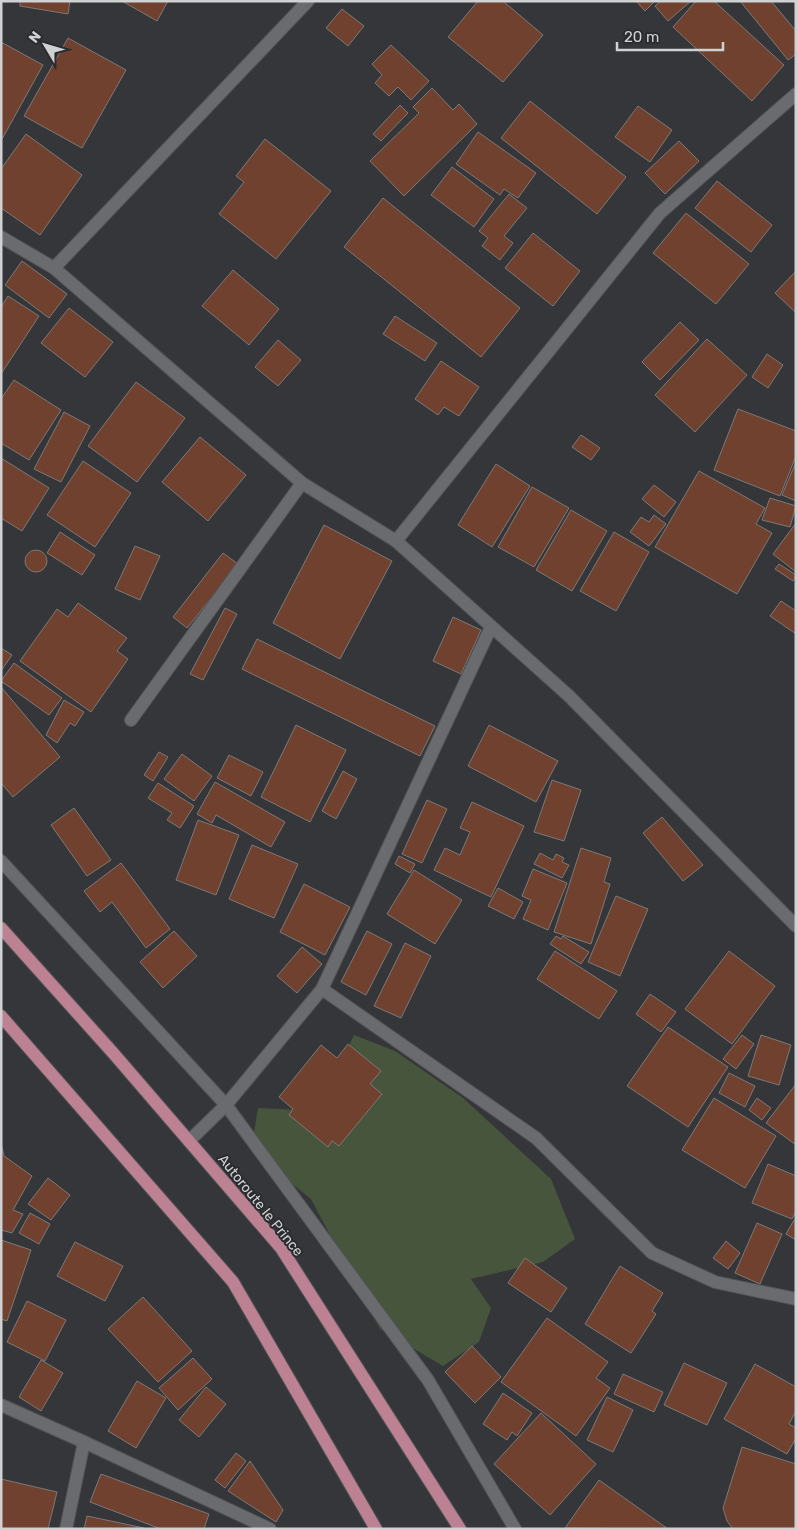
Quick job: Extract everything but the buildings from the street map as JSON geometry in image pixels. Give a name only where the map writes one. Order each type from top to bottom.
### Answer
[{"type":"main road","name":"Autoroute le Prince","points":[[1,928],[281,1248],[460,1529]]},
{"type":"main road","points":[[1,1016],[234,1282],[376,1529]]},
{"type":"street","points":[[54,268],[308,1]]},
{"type":"street","points":[[396,542],[660,214],[796,94]]},
{"type":"street","points":[[1,237],[54,268],[302,483],[396,542],[569,696],[796,926]]},
{"type":"street","points":[[132,720],[302,483]]},
{"type":"street","points":[[189,1142],[226,1105],[322,989],[491,626]]},
{"type":"street","points":[[1,861],[226,1105],[428,1380],[515,1529]]},
{"type":"street","points":[[322,989],[536,1138],[652,1253],[715,1282],[796,1299]]},
{"type":"street","points":[[1,1405],[270,1529]]},
{"type":"street","points":[[66,1529],[84,1442]]},
{"type":"green space","points":[[354,1035],[395,1051],[463,1098],[551,1179],[575,1239],[543,1262],[471,1279],[491,1308],[479,1342],[443,1366],[380,1329],[311,1199],[251,1151],[258,1108],[318,1111]]}]
